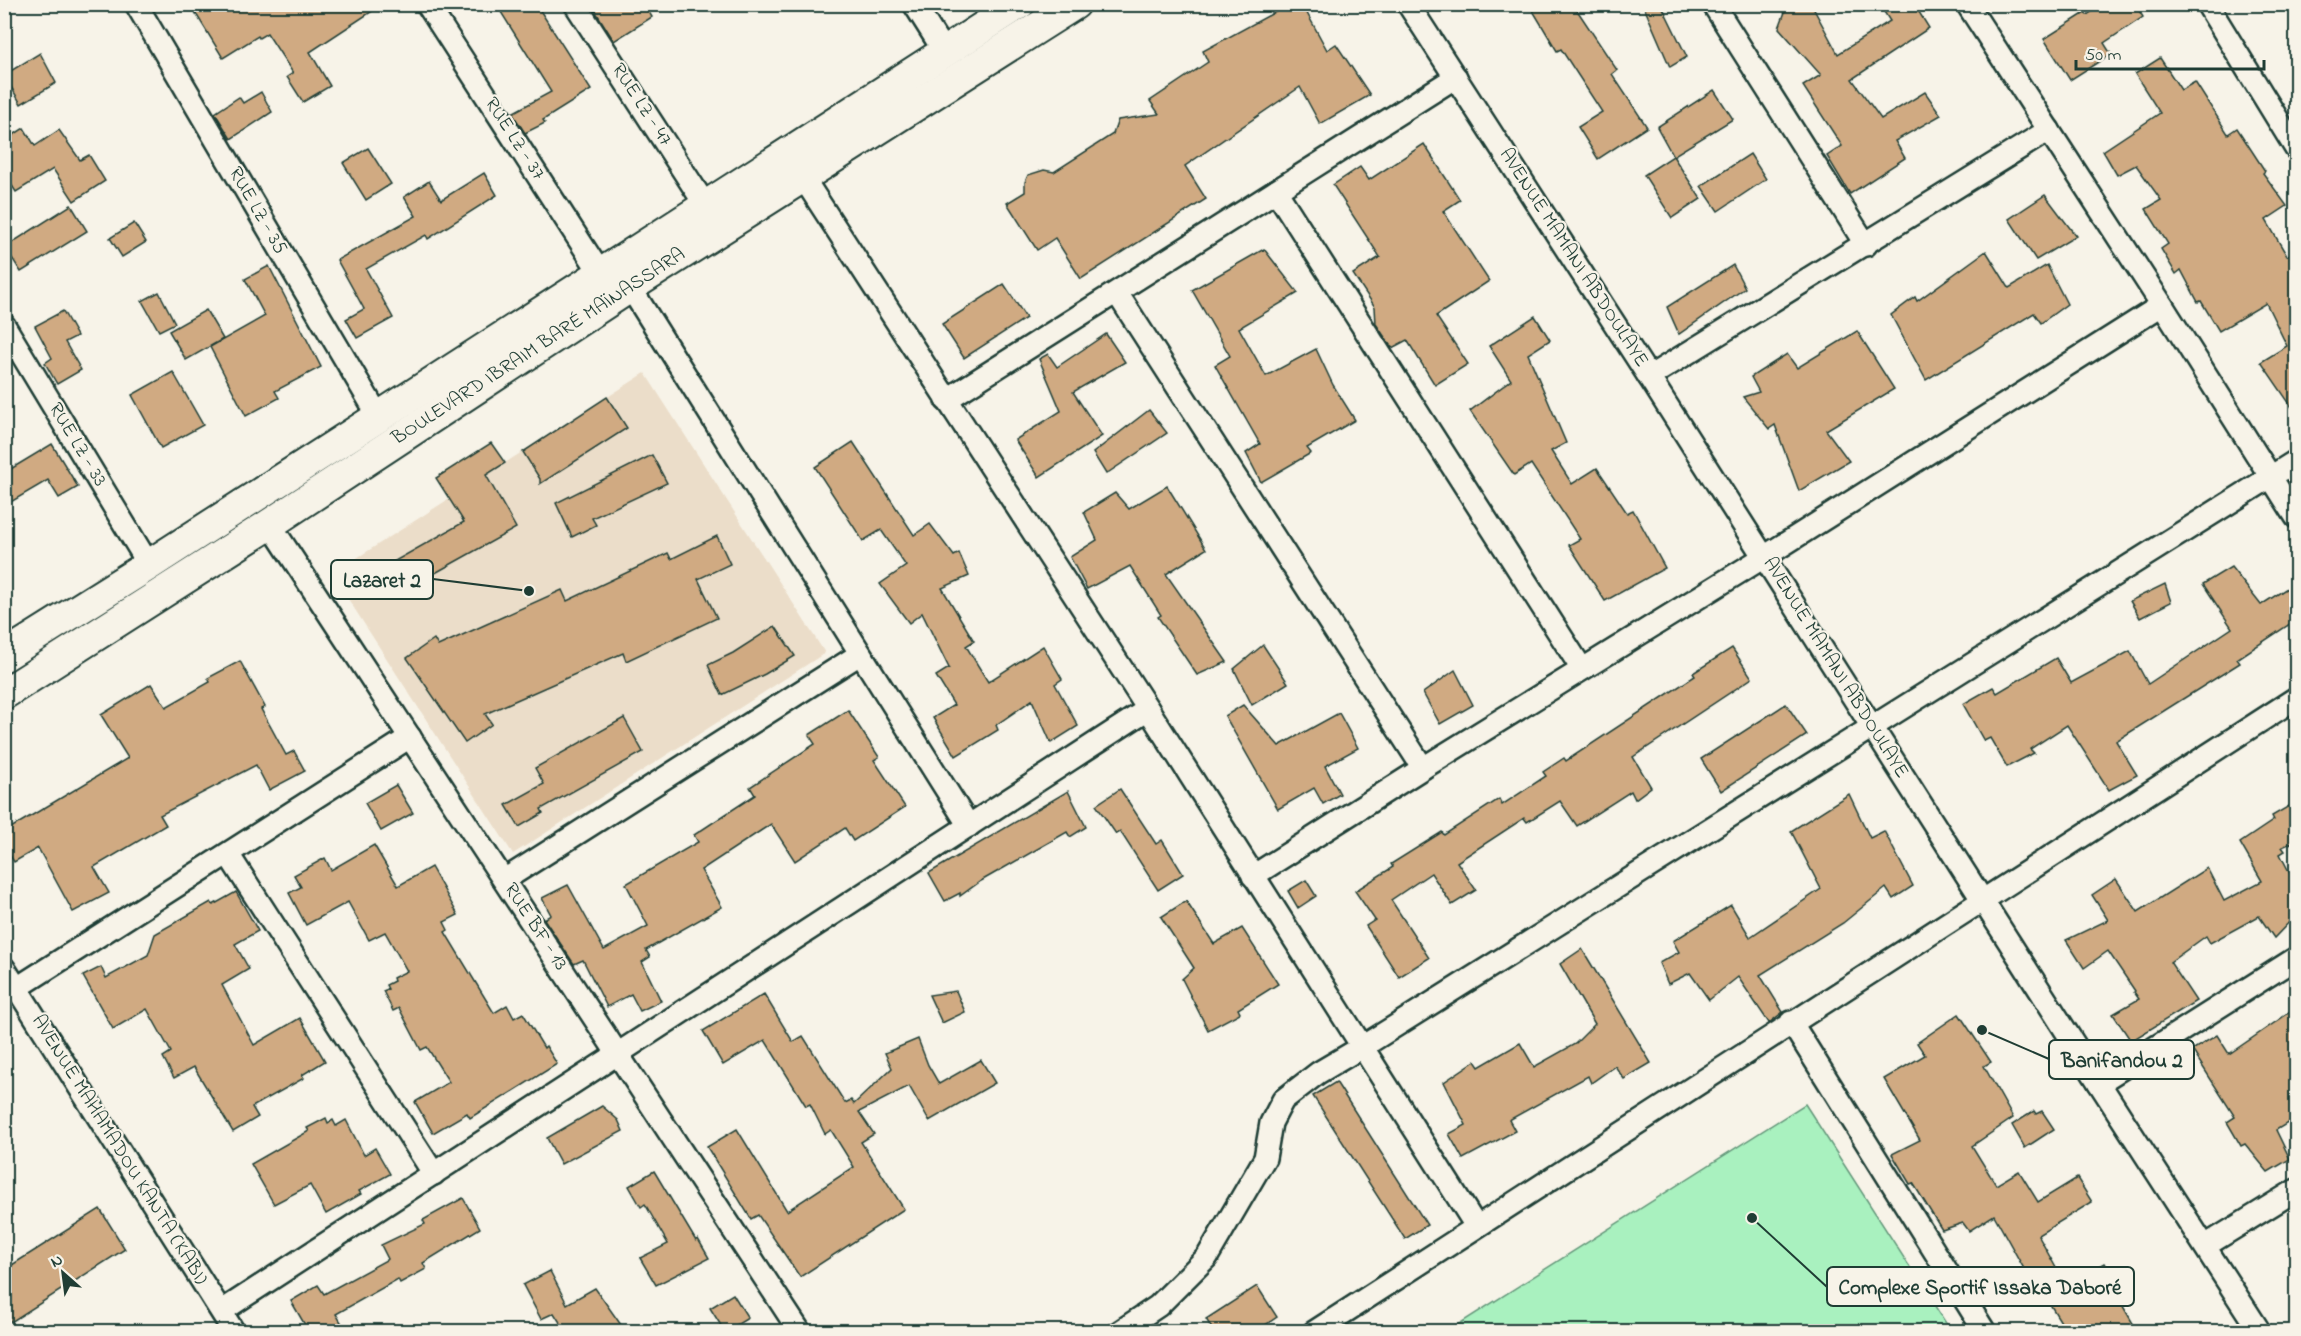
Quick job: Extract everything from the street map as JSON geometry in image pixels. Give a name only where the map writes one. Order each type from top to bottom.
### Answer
[{"type":"main road","name":"BOULEVARD IBRAIM BARÉ MAÏNASSARA","points":[[4,656],[149,565],[1019,4]]},
{"type":"main road","name":"BOULEVARD IBRAIM BARÉ MAÏNASSARA","points":[[4,694],[270,524],[802,176],[1075,4]]},
{"type":"street","name":"RUE LZ - 35","points":[[136,4],[379,417]]},
{"type":"street","name":"RUE LZ - 37","points":[[427,4],[600,274]]},
{"type":"street","name":"RUE LZ - 47","points":[[575,4],[706,206]]},
{"type":"street","points":[[914,4],[945,52]]},
{"type":"street","name":"AVENUE MAMANI ABDOULAYE","points":[[1408,4],[2260,1332]]},
{"type":"street","points":[[1713,4],[1866,245]]},
{"type":"street","points":[[1967,4],[2272,476],[2296,517]]},
{"type":"street","points":[[2207,4],[2296,149]]},
{"type":"street","points":[[946,400],[1456,77]]},
{"type":"street","points":[[1649,377],[2049,130]]},
{"type":"street","points":[[802,176],[814,191],[946,400],[1148,709],[1476,1226]]},
{"type":"street","points":[[1276,191],[1582,669]]},
{"type":"street","points":[[630,287],[969,825]]},
{"type":"street","points":[[1117,293],[1423,768]]},
{"type":"street","points":[[1253,876],[2162,305]]},
{"type":"street","name":"RUE LZ - 33","points":[[4,325],[149,565]]},
{"type":"street","points":[[1119,1332],[1158,1306],[1206,1257],[1265,1158],[1271,1123],[1282,1100],[1318,1072],[1362,1047],[2296,461]]},
{"type":"street","name":"RUE BF - 13","points":[[270,524],[800,1332]]},
{"type":"street","points":[[504,880],[860,654]]},
{"type":"street","points":[[1314,1331],[2296,698]]},
{"type":"street","points":[[222,1311],[1148,709]]},
{"type":"street","points":[[17,988],[410,737]]},
{"type":"street","points":[[228,854],[434,1174]]},
{"type":"street","points":[[2099,1083],[2296,958]]},
{"type":"street","name":"AVENUE MAHAMADOU KANTA (KABI)","points":[[4,968],[234,1332]]},
{"type":"street","points":[[1791,1022],[1985,1332]]},
{"type":"street","points":[[2205,1246],[2296,1190]]},
{"type":"shaded area","points":[[645,373],[825,653],[513,854],[332,574]]},
{"type":"green space","points":[[1805,1104],[1951,1331],[1448,1331]]},
{"type":"building","points":[[190,4],[383,4],[310,52],[330,86],[303,102],[287,77],[293,73],[267,33],[259,38],[258,36],[223,58]]},
{"type":"building","points":[[496,4],[536,4],[591,90],[543,120],[545,123],[525,133],[512,113],[551,92]]},
{"type":"building","points":[[591,4],[644,4],[652,17],[614,41]]},
{"type":"building","points":[[1290,4],[1302,4],[1327,50],[1336,44],[1370,95],[1320,124],[1300,87],[1185,166],[1206,199],[1081,279],[1055,238],[1037,250],[1007,203],[1025,192],[1028,175],[1044,170],[1054,172],[1113,134],[1118,120],[1159,114],[1150,101],[1208,62],[1203,51]]},
{"type":"building","points":[[1529,4],[1573,4],[1617,70],[1612,74],[1647,127],[1598,159],[1578,127],[1602,112],[1561,49],[1557,51]]},
{"type":"building","points":[[1649,4],[1661,4],[1687,57],[1670,67],[1644,7]]},
{"type":"building","points":[[1788,4],[1811,4],[1838,54],[1890,21],[1879,4],[1914,4],[1929,28],[1852,79],[1881,119],[1925,92],[1941,115],[1895,141],[1905,158],[1850,194],[1827,156],[1842,146],[1803,86],[1821,75],[1779,28]]},
{"type":"building","points":[[2103,4],[2135,4],[2143,17],[2104,43],[2111,54],[2070,80],[2044,39]]},
{"type":"building","points":[[40,53],[56,83],[21,104],[4,75]]},
{"type":"building","points":[[2160,58],[2181,90],[2195,82],[2228,134],[2237,128],[2265,171],[2263,173],[2287,206],[2266,220],[2287,256],[2296,250],[2296,413],[2261,362],[2287,346],[2266,303],[2219,331],[2201,301],[2198,302],[2181,270],[2176,274],[2161,249],[2168,244],[2146,209],[2161,200],[2136,165],[2117,175],[2103,151],[2160,113],[2135,74]]},
{"type":"building","points":[[1714,90],[1733,119],[1673,156],[1657,127]]},
{"type":"building","points":[[261,92],[272,112],[231,139],[215,113],[239,97],[243,103]]},
{"type":"building","points":[[24,128],[35,146],[59,130],[80,160],[89,155],[105,181],[74,201],[53,169],[16,192],[4,173],[4,141]]},
{"type":"building","points":[[1424,144],[1460,200],[1443,211],[1489,281],[1436,316],[1468,364],[1435,385],[1407,340],[1392,348],[1376,324],[1375,307],[1353,274],[1380,257],[1333,185],[1360,167],[1369,180]]},
{"type":"building","points":[[368,148],[391,184],[366,200],[343,163]]},
{"type":"building","points":[[1750,154],[1766,179],[1718,211],[1701,186]]},
{"type":"building","points":[[1673,156],[1701,199],[1672,218],[1644,175]]},
{"type":"building","points":[[484,173],[497,195],[428,239],[426,235],[366,269],[393,318],[357,338],[346,319],[364,309],[337,260],[416,216],[404,197],[429,181],[441,200]]},
{"type":"building","points":[[2045,195],[2076,236],[2036,260],[2009,219]]},
{"type":"building","points":[[71,205],[87,231],[21,272],[5,247]]},
{"type":"building","points":[[134,223],[146,242],[122,257],[110,238]]},
{"type":"building","points":[[1264,249],[1298,293],[1239,328],[1266,376],[1316,349],[1333,385],[1355,420],[1307,448],[1311,453],[1261,482],[1246,453],[1260,444],[1215,365],[1230,356],[1192,290]]},
{"type":"building","points":[[1986,251],[2009,288],[2047,265],[2067,304],[2041,323],[2034,313],[1926,380],[1891,315],[1915,297],[1917,301]]},
{"type":"building","points":[[1733,265],[1745,288],[1679,334],[1667,307]]},
{"type":"building","points":[[269,266],[321,367],[275,391],[279,398],[246,416],[210,347],[265,316],[245,279]]},
{"type":"building","points":[[1004,284],[1026,318],[964,358],[942,324]]},
{"type":"building","points":[[159,292],[175,323],[159,331],[142,301]]},
{"type":"building","points":[[206,310],[223,339],[186,360],[169,331]]},
{"type":"building","points":[[63,311],[77,336],[65,342],[81,370],[57,384],[45,363],[52,358],[35,326]]},
{"type":"building","points":[[1535,316],[1550,340],[1528,354],[1566,443],[1551,451],[1572,484],[1597,468],[1627,513],[1633,510],[1665,568],[1605,601],[1569,545],[1580,539],[1531,464],[1514,475],[1470,411],[1511,380],[1489,346]]},
{"type":"building","points":[[1857,331],[1894,389],[1826,430],[1849,461],[1799,491],[1775,425],[1769,429],[1743,397],[1759,392],[1751,377],[1787,354],[1797,368]]},
{"type":"building","points":[[1106,334],[1125,362],[1073,392],[1102,436],[1039,477],[1015,440],[1061,411],[1039,359],[1048,354],[1057,367]]},
{"type":"building","points":[[173,372],[203,425],[161,448],[132,395]]},
{"type":"building","points":[[607,397],[627,428],[540,484],[540,479],[523,452]]},
{"type":"building","points":[[1149,410],[1167,433],[1106,474],[1093,453]]},
{"type":"building","points":[[853,442],[914,535],[930,524],[954,556],[959,553],[969,576],[942,588],[974,641],[966,646],[988,682],[1043,646],[1062,679],[1055,684],[1078,726],[1051,743],[1032,700],[996,725],[998,730],[956,756],[933,718],[954,705],[936,676],[949,668],[922,613],[909,623],[880,584],[906,566],[881,530],[863,541],[815,467]]},
{"type":"building","points":[[491,443],[505,463],[486,475],[516,528],[428,577],[430,579],[401,595],[386,566],[464,522],[436,478]]},
{"type":"building","points":[[52,444],[78,487],[59,498],[48,480],[4,506],[4,473]]},
{"type":"building","points":[[652,455],[667,483],[592,518],[596,525],[572,537],[556,503]]},
{"type":"building","points":[[1167,486],[1206,549],[1166,574],[1227,662],[1197,675],[1158,617],[1161,615],[1130,566],[1087,589],[1070,557],[1097,540],[1084,512],[1115,493],[1129,509]]},
{"type":"building","points":[[717,536],[730,564],[698,579],[717,618],[626,661],[623,653],[485,714],[492,724],[465,743],[407,658],[434,639],[438,646],[562,590],[567,601],[668,553],[671,559]]},
{"type":"building","points":[[2231,567],[2261,605],[2287,588],[2296,600],[2296,620],[2237,659],[2240,663],[2116,741],[2137,775],[2109,790],[2067,725],[2030,749],[2034,753],[2007,767],[1990,738],[1984,741],[1963,704],[1993,687],[1997,693],[2056,658],[2071,683],[2130,651],[2148,684],[2232,628],[2203,584]]},
{"type":"building","points":[[2165,584],[2171,602],[2140,618],[2130,601]]},
{"type":"building","points":[[775,626],[795,656],[722,695],[708,665],[733,653]]},
{"type":"building","points":[[1263,645],[1288,683],[1252,705],[1234,669]]},
{"type":"building","points":[[1732,648],[1752,678],[1633,757],[1651,787],[1635,799],[1631,791],[1577,826],[1560,801],[1527,822],[1524,818],[1457,862],[1476,890],[1452,905],[1431,873],[1391,900],[1429,958],[1399,977],[1366,926],[1375,920],[1355,891],[1393,867],[1391,864],[1442,832],[1444,835],[1499,799],[1502,805],[1546,776],[1543,772],[1564,758],[1566,761],[1695,676],[1693,673]]},
{"type":"building","points":[[240,661],[265,707],[261,709],[286,755],[294,751],[305,771],[269,790],[256,765],[160,815],[166,825],[94,867],[109,893],[73,912],[38,848],[14,862],[4,846],[4,832],[128,758],[101,715],[151,684],[166,707],[210,682],[208,678]]},
{"type":"building","points":[[1455,670],[1473,705],[1440,724],[1423,693]]},
{"type":"building","points":[[1786,704],[1807,735],[1721,791],[1701,759]]},
{"type":"building","points":[[1243,705],[1279,746],[1339,713],[1358,748],[1325,766],[1340,794],[1323,804],[1314,788],[1278,809],[1225,716]]},
{"type":"building","points":[[848,710],[879,757],[874,760],[905,807],[853,841],[845,828],[795,861],[771,824],[701,870],[722,907],[646,950],[650,957],[642,962],[661,1001],[640,1011],[631,994],[607,1007],[583,960],[574,964],[544,919],[551,915],[542,898],[568,885],[604,950],[648,926],[626,884],[698,842],[694,835],[755,795],[750,787],[815,744],[809,735]]},
{"type":"building","points":[[624,718],[643,752],[541,809],[543,813],[519,827],[506,805],[544,784],[535,768]]},
{"type":"building","points":[[396,785],[413,813],[381,831],[365,803]]},
{"type":"building","points":[[1120,789],[1156,844],[1162,840],[1183,874],[1158,890],[1120,831],[1116,834],[1096,805]]},
{"type":"building","points":[[1068,791],[1086,827],[1070,837],[1067,832],[981,881],[960,896],[960,893],[945,901],[929,873]]},
{"type":"building","points":[[1849,794],[1870,838],[1884,831],[1913,886],[1893,899],[1886,888],[1843,923],[1760,975],[1783,1012],[1769,1023],[1738,977],[1709,1000],[1690,973],[1668,984],[1659,963],[1679,952],[1673,941],[1731,905],[1750,937],[1821,889],[1791,831]]},
{"type":"building","points":[[2296,802],[2296,841],[2282,847],[2285,851],[2280,854],[2296,885],[2296,915],[2274,938],[2259,916],[2210,943],[2206,936],[2170,962],[2196,1001],[2131,1041],[2113,1014],[2139,999],[2135,991],[2108,951],[2084,968],[2066,940],[2108,920],[2092,895],[2116,879],[2138,912],[2207,868],[2224,901],[2262,881],[2240,843],[2274,820],[2272,816]]},
{"type":"building","points":[[374,845],[398,886],[431,867],[458,915],[444,922],[448,930],[445,932],[494,1013],[507,1005],[514,1018],[523,1013],[544,1048],[546,1046],[557,1064],[470,1118],[467,1113],[433,1133],[415,1102],[449,1082],[427,1047],[421,1050],[399,1008],[393,1011],[383,991],[388,989],[386,985],[394,981],[393,978],[407,971],[385,932],[369,940],[348,902],[306,925],[289,893],[301,887],[294,875],[325,858],[331,870]]},
{"type":"building","points":[[1306,880],[1316,896],[1298,908],[1288,891]]},
{"type":"building","points":[[236,892],[258,931],[235,944],[249,969],[222,985],[254,1045],[300,1018],[325,1061],[302,1075],[304,1078],[252,1107],[258,1117],[233,1132],[194,1067],[174,1078],[163,1057],[171,1052],[147,1009],[113,1029],[83,976],[101,967],[106,978],[148,955],[155,934],[211,902],[213,905]]},
{"type":"building","points":[[1186,901],[1214,944],[1242,928],[1278,984],[1238,1009],[1240,1013],[1208,1030],[1182,979],[1194,968],[1161,917]]},
{"type":"building","points":[[1582,949],[1651,1063],[1624,1079],[1615,1066],[1591,1083],[1588,1076],[1509,1120],[1515,1131],[1463,1159],[1449,1134],[1466,1125],[1444,1082],[1475,1061],[1479,1067],[1520,1043],[1534,1067],[1575,1044],[1595,1024],[1560,964]]},
{"type":"building","points":[[956,991],[965,1012],[942,1023],[929,995]]},
{"type":"building","points":[[764,994],[793,1042],[803,1036],[845,1103],[851,1100],[854,1104],[892,1068],[885,1053],[918,1039],[928,1065],[939,1084],[981,1060],[995,1083],[929,1121],[909,1086],[859,1112],[874,1134],[861,1142],[904,1209],[800,1277],[758,1215],[751,1219],[707,1147],[737,1129],[787,1211],[854,1167],[831,1130],[825,1134],[810,1104],[806,1106],[765,1040],[723,1065],[703,1031]]},
{"type":"building","points":[[2296,1008],[2296,1118],[2276,1130],[2290,1159],[2268,1172],[2245,1144],[2241,1146],[2227,1122],[2235,1117],[2192,1050],[2217,1035],[2229,1054]]},
{"type":"building","points":[[1959,1014],[1991,1062],[1984,1066],[2013,1118],[1972,1146],[1996,1185],[2019,1171],[2038,1202],[2077,1178],[2092,1202],[2038,1235],[2061,1277],[2065,1274],[2070,1283],[2105,1263],[2116,1281],[2110,1284],[2138,1332],[2067,1332],[2037,1283],[2033,1285],[1994,1215],[1969,1231],[1963,1223],[1942,1230],[1892,1154],[1920,1140],[1884,1079],[1925,1055],[1917,1043]]},
{"type":"building","points":[[1336,1082],[1427,1225],[1405,1239],[1313,1096]]},
{"type":"building","points":[[602,1106],[618,1120],[623,1131],[561,1164],[547,1138]]},
{"type":"building","points":[[2034,1111],[2036,1114],[2042,1111],[2054,1129],[2025,1148],[2012,1125]]},
{"type":"building","points":[[326,1118],[328,1123],[333,1120],[336,1126],[346,1120],[364,1155],[375,1148],[390,1174],[359,1191],[361,1194],[326,1214],[310,1185],[274,1204],[251,1164],[309,1131],[307,1128]]},
{"type":"building","points":[[654,1171],[696,1241],[698,1239],[709,1258],[656,1285],[640,1258],[668,1244],[645,1204],[641,1207],[629,1186]]},
{"type":"building","points":[[463,1198],[480,1228],[423,1263],[426,1269],[400,1283],[398,1279],[336,1314],[347,1332],[309,1332],[291,1301],[318,1285],[324,1294],[388,1259],[381,1245],[425,1224],[423,1220]]},
{"type":"building","points":[[100,1209],[125,1249],[11,1322],[4,1312],[4,1270]]},
{"type":"building","points":[[550,1271],[567,1304],[595,1288],[626,1332],[566,1332],[554,1313],[541,1319],[523,1285]]},
{"type":"building","points":[[1257,1286],[1277,1317],[1255,1332],[1214,1332],[1206,1319]]},
{"type":"building","points":[[733,1294],[748,1318],[725,1332],[710,1308]]},
{"type":"place","name":"Lazaret 2","points":[[529,591]]},
{"type":"place","name":"Banifandou 2","points":[[1982,1030]]},
{"type":"place","name":"Complexe Sportif Issaka Daboré","points":[[1752,1218]]}]
